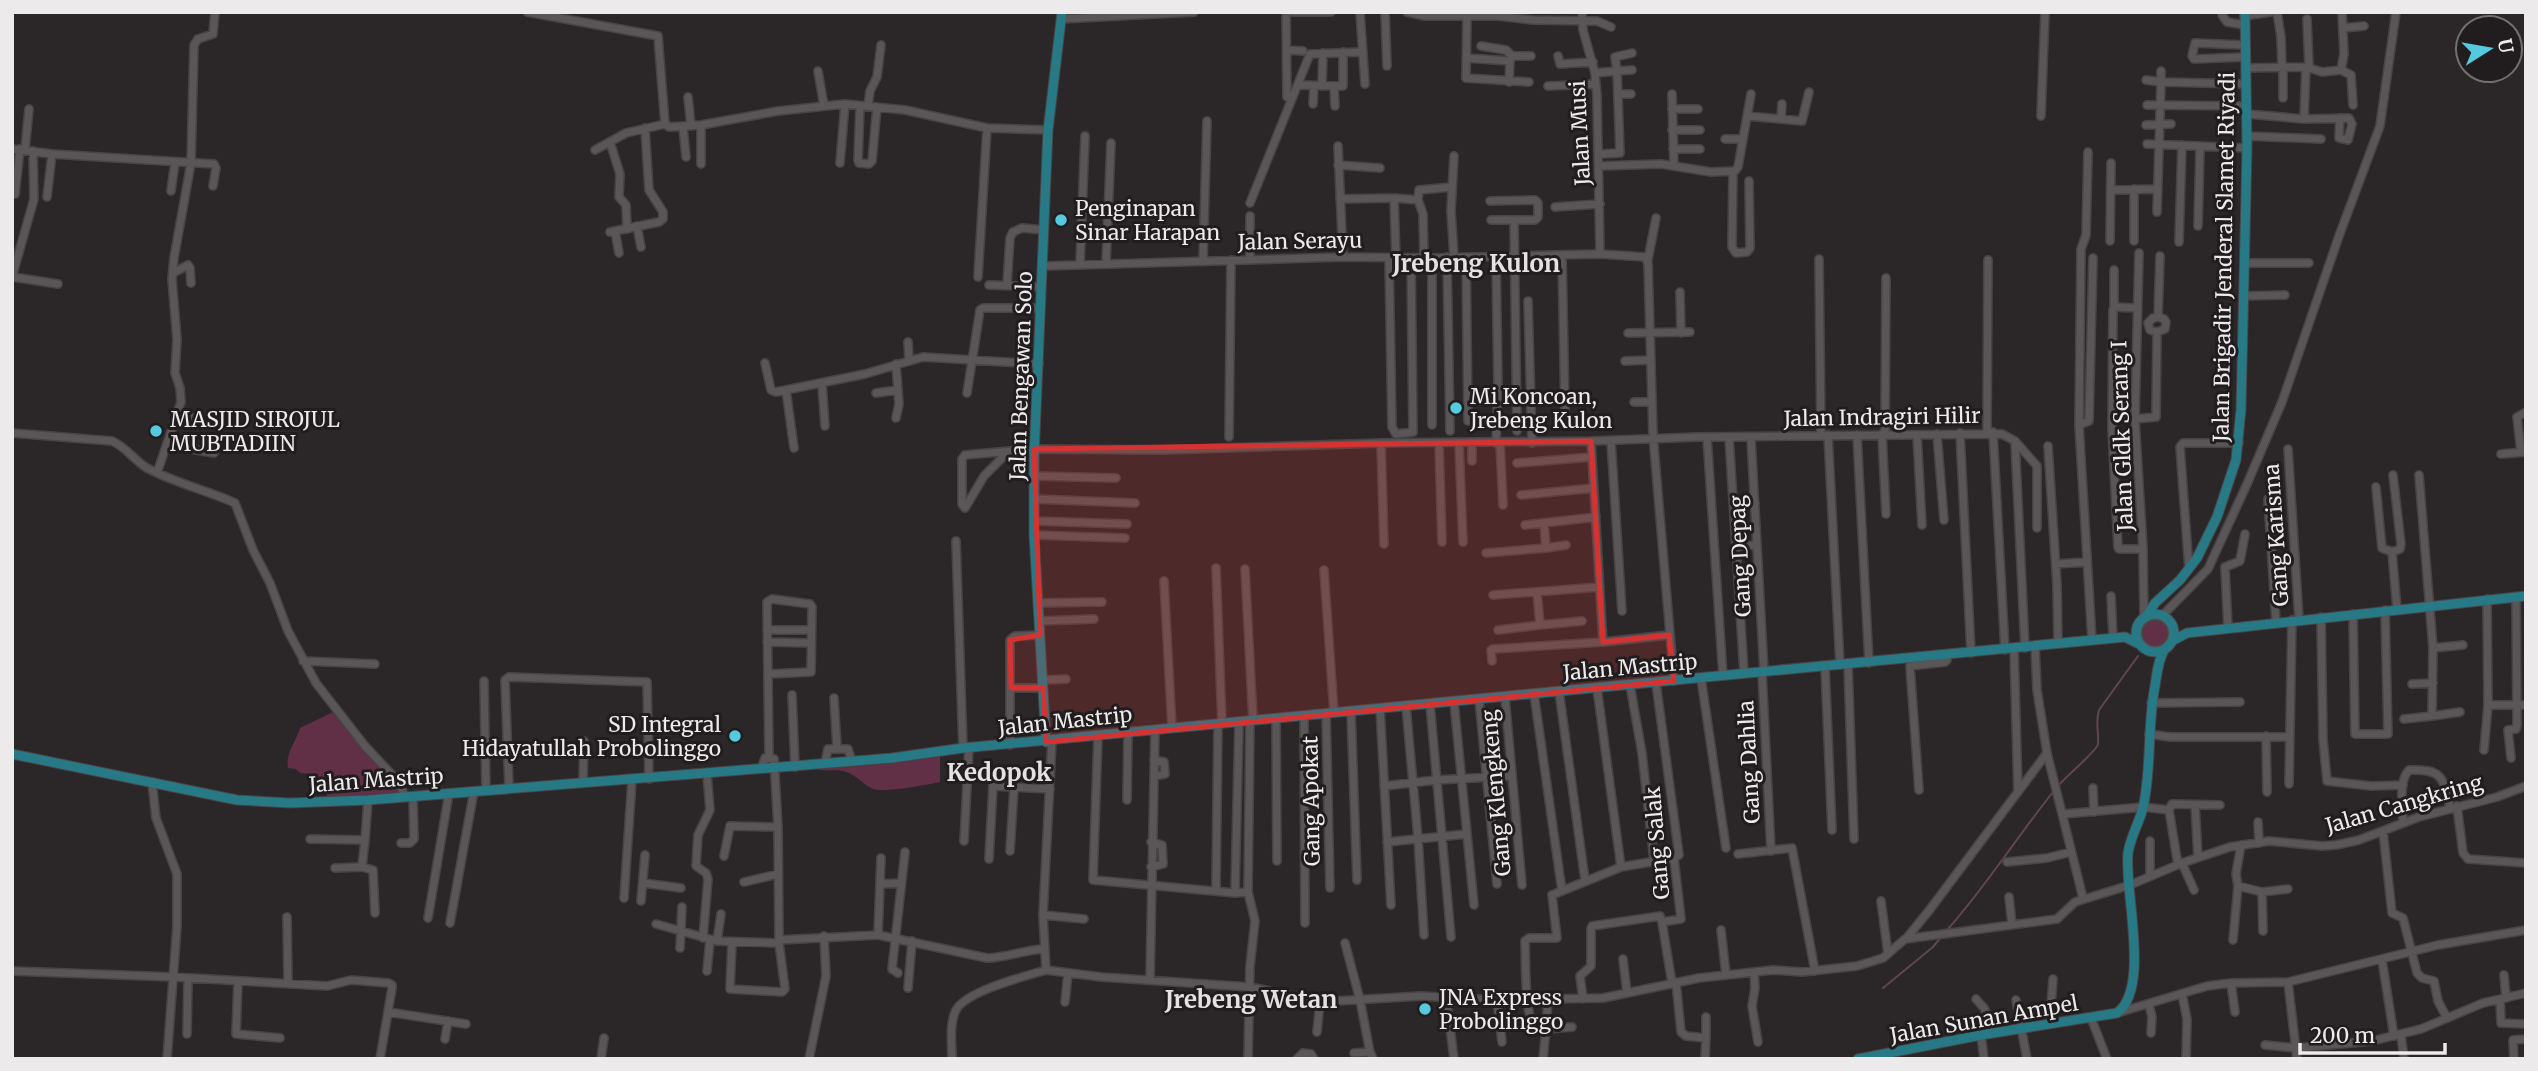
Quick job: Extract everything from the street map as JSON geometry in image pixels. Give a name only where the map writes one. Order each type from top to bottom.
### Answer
[{"type":"main road","name":"Jalan Bengawan Solo","points":[[1049,742],[1034,535],[1034,449],[1048,130],[1062,16]]},
{"type":"main road","name":"Jalan Brigadir Jenderal Slamet Riyadi","points":[[2137,627],[2152,616],[2155,603],[2189,569],[2217,517],[2232,474],[2239,443],[2247,148],[2245,18]]},
{"type":"main road","points":[[2152,652],[2187,633],[2521,597]]},
{"type":"main road","points":[[2152,616],[2167,619],[2173,628],[2187,633]]},
{"type":"main road","points":[[2137,627],[2124,637],[2152,652],[2158,666]]},
{"type":"main road","points":[[2137,627],[2139,644]]},
{"type":"main road","points":[[2117,1013],[2126,1005],[2128,998],[2134,951],[2128,855],[2143,807],[2151,704],[2158,666],[2173,628]]},
{"type":"main road","name":"Jalan Mastrip","points":[[12,754],[237,800],[290,803],[368,800],[852,761],[1744,673],[1911,662],[1947,655],[2124,637]]},
{"type":"main road","name":"Jalan Sunan Ampel","points":[[1857,1059],[1996,1032],[2117,1013]]},
{"type":"street","points":[[157,473],[182,394],[175,373],[177,340],[173,273],[191,163],[194,45],[198,39],[213,34],[215,12]]},
{"type":"street","points":[[527,12],[658,36],[665,124]]},
{"type":"street","points":[[1062,16],[1194,12]]},
{"type":"street","points":[[1286,12],[1287,97]]},
{"type":"street","points":[[1292,12],[1331,12]]},
{"type":"street","points":[[1360,12],[1365,84]]},
{"type":"street","points":[[1385,12],[1387,66]]},
{"type":"street","points":[[1408,12],[1467,16],[1489,14],[1582,17],[1611,27]]},
{"type":"street","points":[[2040,116],[2045,12]]},
{"type":"street","points":[[2222,15],[2227,22],[2271,12]]},
{"type":"street","points":[[2277,12],[2281,37],[2283,98]]},
{"type":"street","points":[[2341,70],[2342,12]]},
{"type":"street","points":[[2152,616],[2208,569],[2248,484],[2282,402],[2380,126],[2396,12]]},
{"type":"street","points":[[1467,16],[1465,74],[1469,79],[1529,82]]},
{"type":"street","name":"Jalan Musi","points":[[1582,17],[1597,84],[1600,254]]},
{"type":"street","points":[[2304,118],[2307,19]]},
{"type":"street","points":[[2343,28],[2364,26]]},
{"type":"street","points":[[2245,45],[2195,43],[2192,56],[2194,59],[2245,57]]},
{"type":"street","points":[[877,107],[872,162],[859,163],[864,106],[877,77],[881,46]]},
{"type":"street","points":[[1481,46],[1506,50],[1511,59],[1509,82]]},
{"type":"street","points":[[1287,50],[1303,51]]},
{"type":"street","points":[[1313,104],[1323,52]]},
{"type":"street","points":[[1299,85],[1344,84],[1343,52]]},
{"type":"street","points":[[1250,203],[1310,54],[1363,52]]},
{"type":"street","points":[[1620,153],[1616,56],[1632,53]]},
{"type":"street","points":[[1465,58],[1511,59],[1531,56]]},
{"type":"street","points":[[1558,56],[1560,64],[1593,62]]},
{"type":"street","points":[[2246,68],[2307,67],[2322,72],[2341,70],[2352,77],[2353,105]]},
{"type":"street","points":[[1286,69],[1302,70]]},
{"type":"street","points":[[1595,73],[1632,70]]},
{"type":"street","points":[[818,71],[824,106]]},
{"type":"street","points":[[2157,212],[2161,71]]},
{"type":"street","points":[[2146,80],[2246,84]]},
{"type":"street","points":[[1548,86],[1597,84]]},
{"type":"street","points":[[1334,86],[1335,106]]},
{"type":"street","points":[[1747,116],[1801,121],[1804,119],[1809,92]]},
{"type":"street","points":[[1618,94],[1631,94]]},
{"type":"street","points":[[1672,94],[1674,166]]},
{"type":"street","points":[[1600,166],[1661,164],[1711,172],[1733,171],[1738,167],[1751,94]]},
{"type":"street","points":[[686,157],[688,97]]},
{"type":"street","points":[[595,150],[626,133],[665,124],[669,127],[687,127],[764,113],[845,104],[905,110],[987,128],[1048,130]]},
{"type":"street","points":[[840,163],[845,104]]},
{"type":"street","points":[[1781,119],[1782,104]]},
{"type":"street","points":[[2147,105],[2247,110],[2304,118],[2340,118]]},
{"type":"street","points":[[15,194],[29,109]]},
{"type":"street","points":[[1672,110],[1698,109]]},
{"type":"street","points":[[1203,261],[1207,121]]},
{"type":"street","points":[[2146,125],[2171,124]]},
{"type":"street","points":[[701,125],[701,164]]},
{"type":"street","points":[[618,253],[612,231],[659,222],[664,216],[649,190],[645,128]]},
{"type":"street","points":[[978,277],[987,128]]},
{"type":"street","points":[[1672,130],[1700,130]]},
{"type":"street","points":[[1080,265],[1085,136]]},
{"type":"street","points":[[2247,136],[2321,139]]},
{"type":"street","points":[[1725,139],[1743,139]]},
{"type":"street","points":[[610,142],[620,174],[619,197],[626,205],[627,229]]},
{"type":"street","points":[[1106,264],[1111,143]]},
{"type":"street","points":[[2147,144],[2247,148]]},
{"type":"street","points":[[2179,242],[2182,145]]},
{"type":"street","points":[[1338,146],[1343,257]]},
{"type":"street","points":[[2198,226],[2200,147]]},
{"type":"street","points":[[1673,149],[1700,149]]},
{"type":"street","points":[[23,150],[215,165],[213,186]]},
{"type":"street","points":[[23,150],[34,199],[13,277],[58,284]]},
{"type":"street","points":[[2088,152],[2086,235],[2081,248],[2078,320],[2079,428],[2092,640]]},
{"type":"street","points":[[1599,154],[1630,153]]},
{"type":"street","points":[[47,197],[52,154]]},
{"type":"street","points":[[1450,431],[1450,257],[1454,156]]},
{"type":"street","points":[[171,191],[175,162]]},
{"type":"street","points":[[2110,241],[2111,163]]},
{"type":"street","points":[[1338,165],[1380,168]]},
{"type":"street","points":[[1733,171],[1732,247],[1736,253],[1747,252],[1749,248],[1749,181]]},
{"type":"street","points":[[1432,425],[1428,258],[1423,214],[1418,200],[1419,190],[1452,187]]},
{"type":"street","points":[[2112,190],[2158,189]]},
{"type":"street","points":[[2134,190],[2134,240]]},
{"type":"street","points":[[1394,198],[1392,428],[1396,434],[1413,432],[1411,258]]},
{"type":"street","points":[[1340,199],[1418,200]]},
{"type":"street","points":[[1490,201],[1538,202],[1538,217],[1535,220],[1491,220]]},
{"type":"street","points":[[1555,206],[1600,204]]},
{"type":"street","points":[[1250,216],[1250,259]]},
{"type":"street","points":[[1656,218],[1648,259],[1652,402],[1674,681]]},
{"type":"street","points":[[1514,220],[1517,431]]},
{"type":"street","points":[[637,226],[641,247]]},
{"type":"street","points":[[1007,285],[1009,245],[1013,232],[1018,228],[1044,230]]},
{"type":"street","name":"Jalan Gldk Serang I","points":[[2139,253],[2135,430],[2143,549],[2152,616]]},
{"type":"street","name":"Jalan Serayu","points":[[1043,266],[1250,259],[1600,254],[1641,256],[1648,259]]},
{"type":"street","points":[[1562,256],[1565,412]]},
{"type":"street","points":[[2135,419],[2156,418],[2157,332],[2166,326],[2164,319],[2158,317],[2160,256]]},
{"type":"street","points":[[1466,257],[1468,421]]},
{"type":"street","points":[[1496,257],[1497,440],[1503,505]]},
{"type":"street","points":[[2079,428],[2089,421],[2093,258]]},
{"type":"street","points":[[1819,259],[1823,433],[1844,665],[1854,839]]},
{"type":"street","points":[[1229,437],[1231,260]]},
{"type":"street","points":[[1988,260],[1988,430],[2009,649],[2018,792]]},
{"type":"street","points":[[2244,263],[2309,263]]},
{"type":"street","points":[[173,273],[188,265],[191,283]]},
{"type":"street","points":[[2114,270],[2112,429],[2118,547],[2143,549]]},
{"type":"street","points":[[1886,278],[1886,514]]},
{"type":"street","points":[[989,285],[1041,288]]},
{"type":"street","points":[[1680,292],[1681,333]]},
{"type":"street","points":[[2243,296],[2285,295]]},
{"type":"street","points":[[1528,301],[1531,439]]},
{"type":"street","points":[[967,393],[970,359],[980,310],[983,307],[1041,308]]},
{"type":"street","points":[[2114,307],[2136,308]]},
{"type":"street","points":[[2078,320],[2091,319]]},
{"type":"street","points":[[1628,333],[1690,332]]},
{"type":"street","points":[[908,342],[909,360]]},
{"type":"street","points":[[765,363],[772,392],[822,384],[923,357],[1039,364]]},
{"type":"street","points":[[1625,361],[1651,360]]},
{"type":"street","points":[[895,418],[899,406],[896,364]]},
{"type":"street","points":[[822,384],[825,426]]},
{"type":"street","points":[[786,390],[794,448]]},
{"type":"street","points":[[876,393],[898,390]]},
{"type":"street","points":[[1634,402],[1652,402]]},
{"type":"street","points":[[2501,454],[2523,452],[2517,417],[2526,412]]},
{"type":"street","points":[[177,416],[219,421]]},
{"type":"street","name":"Jalan Indragiri Hilir","points":[[1008,452],[984,476],[965,508],[963,507],[963,457],[1034,449],[1160,450],[1381,443],[1472,444],[1531,439],[1591,441],[1654,436],[1751,438],[1823,433],[1917,435],[1988,430],[2007,435],[2037,466],[2037,528]]},
{"type":"street","points":[[12,433],[112,441],[157,473],[181,485],[234,503],[303,661],[330,703],[409,796],[414,839],[410,843],[401,843]]},
{"type":"street","points":[[1960,433],[1972,653]]},
{"type":"street","points":[[1937,434],[1944,520]]},
{"type":"street","points":[[1857,435],[1869,663]]},
{"type":"street","points":[[1917,435],[1922,525]]},
{"type":"street","points":[[1707,437],[1723,676]]},
{"type":"street","points":[[1729,437],[1744,673]]},
{"type":"street","name":"Gang Depag","points":[[1751,438],[1763,672]]},
{"type":"street","points":[[1611,440],[1622,611]]},
{"type":"street","points":[[1591,441],[1603,642]]},
{"type":"street","points":[[1912,938],[2057,919],[2068,907],[2083,898],[2048,753],[2030,647],[2015,441]]},
{"type":"street","points":[[1381,443],[1384,544]]},
{"type":"street","points":[[2189,569],[2181,444],[2239,443]]},
{"type":"street","points":[[1439,444],[1443,542]]},
{"type":"street","points":[[1460,444],[1463,542]]},
{"type":"street","points":[[1472,444],[1472,461]]},
{"type":"street","points":[[168,445],[214,453]]},
{"type":"street","points":[[2048,446],[2056,564],[2057,643]]},
{"type":"street","name":"Gang Karisma","points":[[2288,449],[2295,620],[2289,784]]},
{"type":"street","points":[[1517,463],[1591,457]]},
{"type":"street","points":[[2376,487],[2382,548],[2392,552],[2400,549],[2401,544],[2393,475]]},
{"type":"street","points":[[2419,475],[2433,648],[2432,716]]},
{"type":"street","points":[[1034,476],[1116,478]]},
{"type":"street","points":[[1521,495],[1594,488]]},
{"type":"street","points":[[1034,499],[1135,503]]},
{"type":"street","points":[[2268,499],[2276,622]]},
{"type":"street","points":[[1734,505],[1755,503]]},
{"type":"street","points":[[1525,525],[1596,517]]},
{"type":"street","points":[[1034,521],[1127,524]]},
{"type":"street","points":[[1544,523],[1546,548]]},
{"type":"street","points":[[2228,628],[2225,567],[2240,561],[2245,534]]},
{"type":"street","points":[[1034,535],[1125,538]]},
{"type":"street","points":[[956,541],[966,748],[964,841]]},
{"type":"street","points":[[1486,553],[1566,545]]},
{"type":"street","points":[[1737,546],[1757,545]]},
{"type":"street","points":[[2392,552],[2398,609]]},
{"type":"street","points":[[2056,564],[2087,562]]},
{"type":"street","points":[[1216,568],[1220,724],[1216,890]]},
{"type":"street","points":[[1245,569],[1251,720],[1248,892],[1255,921],[1248,1059]]},
{"type":"street","name":"Gang Apokat","points":[[1324,570],[1330,713],[1330,888]]},
{"type":"street","points":[[1164,581],[1172,728]]},
{"type":"street","points":[[1493,595],[1600,587]]},
{"type":"street","points":[[1537,592],[1540,625]]},
{"type":"street","points":[[2111,596],[2113,638]]},
{"type":"street","points":[[2511,758],[2508,730],[2517,728],[2516,705],[2521,670],[2516,647],[2521,597]]},
{"type":"street","points":[[768,674],[811,672],[811,605],[772,599],[767,602],[769,757]]},
{"type":"street","points":[[2484,750],[2488,705],[2487,600]]},
{"type":"street","points":[[1038,603],[1102,602]]},
{"type":"street","points":[[2353,614],[2355,734],[2388,734],[2385,610]]},
{"type":"street","points":[[2321,617],[2323,739],[2327,781],[2371,786],[2403,785]]},
{"type":"street","points":[[2147,618],[2162,618],[2170,626],[2168,645],[2160,650],[2148,649],[2140,641],[2140,626],[2147,618]]},
{"type":"street","points":[[1039,621],[1094,619]]},
{"type":"street","points":[[1498,630],[1582,621]]},
{"type":"street","points":[[767,630],[811,630]]},
{"type":"street","points":[[1010,745],[1010,640],[1016,636],[1040,635]]},
{"type":"street","points":[[1492,661],[1493,649],[1669,635]]},
{"type":"street","points":[[767,642],[810,643]]},
{"type":"street","points":[[2433,648],[2463,645]]},
{"type":"street","points":[[2516,647],[2526,647]]},
{"type":"street","points":[[303,661],[375,664]]},
{"type":"street","points":[[1911,662],[1919,790]]},
{"type":"street","points":[[1825,667],[1832,830]]},
{"type":"street","name":"Gang Dahlia","points":[[1763,672],[1772,851]]},
{"type":"street","points":[[509,788],[506,678],[647,682],[649,779]]},
{"type":"street","points":[[1012,688],[1066,678]]},
{"type":"street","points":[[1701,678],[1726,848]]},
{"type":"street","points":[[484,681],[486,790]]},
{"type":"street","points":[[2412,684],[2433,682]]},
{"type":"street","name":"Gang Salak","points":[[1656,683],[1679,855],[1674,858],[1681,919],[1662,922],[1681,1032],[1706,1050]]},
{"type":"street","points":[[1630,685],[1654,860]]},
{"type":"street","points":[[1597,688],[1621,867]]},
{"type":"street","points":[[1559,691],[1586,880]]},
{"type":"street","points":[[1534,694],[1562,891]]},
{"type":"street","points":[[792,695],[795,766]]},
{"type":"street","name":"Gang Klengkeng","points":[[1505,697],[1522,885]]},
{"type":"street","points":[[834,698],[837,748]]},
{"type":"street","points":[[1479,699],[1497,884]]},
{"type":"street","points":[[1454,702],[1474,905]]},
{"type":"street","points":[[2151,704],[2240,702]]},
{"type":"street","points":[[1430,704],[1451,937]]},
{"type":"street","points":[[2488,705],[2526,705]]},
{"type":"street","points":[[1406,706],[1424,935]]},
{"type":"street","points":[[1380,708],[1391,905]]},
{"type":"street","points":[[1351,711],[1357,880]]},
{"type":"street","points":[[2404,719],[2460,712]]},
{"type":"street","points":[[1304,716],[1305,923]]},
{"type":"street","points":[[1276,718],[1277,861]]},
{"type":"street","points":[[1236,893],[1239,722]]},
{"type":"street","points":[[1150,981],[1155,730]]},
{"type":"street","points":[[1127,800],[1128,732]]},
{"type":"street","points":[[2149,734],[2169,737],[2289,737]]},
{"type":"street","points":[[1098,736],[1093,880],[1248,892]]},
{"type":"street","points":[[2266,736],[2267,792]]},
{"type":"street","points":[[583,783],[584,741]]},
{"type":"street","points":[[1045,967],[1043,915],[1050,789],[1049,742]]},
{"type":"street","points":[[825,763],[828,749],[837,748],[846,748],[852,761]]},
{"type":"street","points":[[951,1059],[952,1022],[959,1005],[998,984],[1045,967],[1068,973],[1150,981],[1250,987],[1320,1002],[1446,996],[1497,1000],[1612,997],[1674,982],[1754,972],[1815,971],[1878,961],[1912,938],[2048,753]]},
{"type":"street","points":[[732,943],[730,989],[782,992],[785,989],[779,941],[775,767],[774,759],[769,757]]},
{"type":"street","points":[[761,769],[762,762],[769,757]]},
{"type":"street","points":[[2403,823],[2405,774],[2409,769],[2435,771],[2444,782],[2454,807],[2463,853],[2468,859],[2526,863]]},
{"type":"street","points":[[707,774],[710,810],[698,837],[696,866],[706,873],[708,879],[710,940],[707,971]]},
{"type":"street","points":[[989,859],[994,774]]},
{"type":"street","points":[[1384,786],[1511,776]]},
{"type":"street","points":[[624,898],[632,780]]},
{"type":"street","points":[[152,782],[156,818],[177,873],[174,977],[167,1059]]},
{"type":"street","points":[[993,786],[1050,789]]},
{"type":"street","name":"Jalan Cangkring","points":[[2083,898],[2130,885],[2180,864],[2241,845],[2273,841],[2326,846],[2359,840],[2403,823],[2497,797],[2526,786]]},
{"type":"street","points":[[1010,851],[1014,787]]},
{"type":"street","points":[[2093,788],[2094,812]]},
{"type":"street","points":[[450,923],[474,791]]},
{"type":"street","points":[[428,918],[449,793]]},
{"type":"street","points":[[362,867],[368,800]]},
{"type":"street","points":[[2194,890],[2180,864],[2169,810],[2172,804],[2220,805]]},
{"type":"street","points":[[2196,805],[2199,858]]},
{"type":"street","points":[[2064,814],[2143,807],[2169,810]]},
{"type":"street","points":[[2258,822],[2259,843]]},
{"type":"street","points":[[724,856],[730,826],[778,827]]},
{"type":"street","points":[[1492,834],[1516,831]]},
{"type":"street","points":[[2383,831],[2392,913],[2403,918],[2417,973],[2422,978],[2434,981],[2438,1001],[2447,1018]]},
{"type":"street","points":[[1387,842],[1467,834]]},
{"type":"street","points":[[310,839],[365,840]]},
{"type":"street","points":[[2150,841],[2150,876]]},
{"type":"street","points":[[2233,940],[2238,886],[2236,874],[2241,845]]},
{"type":"street","points":[[1738,854],[1793,850],[1815,971]]},
{"type":"street","points":[[898,973],[892,970],[905,852]]},
{"type":"street","points":[[2007,862],[2047,858],[2071,852]]},
{"type":"street","points":[[641,901],[645,855]]},
{"type":"street","points":[[878,935],[881,858]]},
{"type":"street","points":[[1572,1027],[1533,1028],[1528,999],[1525,941],[1529,938],[1557,938],[1551,897],[1621,867],[1674,858]]},
{"type":"street","points":[[626,866],[644,867]]},
{"type":"street","points":[[335,868],[362,867],[373,870],[375,914]]},
{"type":"street","points":[[744,883],[778,874]]},
{"type":"street","points":[[643,883],[681,887]]},
{"type":"street","points":[[880,884],[901,883]]},
{"type":"street","points":[[2238,886],[2262,892],[2288,888]]},
{"type":"street","points":[[2262,892],[2263,931]]},
{"type":"street","points":[[2009,897],[2012,925]]},
{"type":"street","points":[[1881,901],[1888,954]]},
{"type":"street","points":[[680,948],[682,907]]},
{"type":"street","points":[[710,940],[721,914]]},
{"type":"street","points":[[1043,915],[1084,919]]},
{"type":"street","points":[[1583,999],[1580,976],[1591,966],[1591,927],[1660,916],[1662,922]]},
{"type":"street","points":[[287,917],[288,983]]},
{"type":"street","points":[[656,924],[710,940],[732,943],[878,935],[987,958],[1025,950],[1043,950]]},
{"type":"street","points":[[1721,930],[1726,975]]},
{"type":"street","points":[[2117,1013],[2207,986],[2288,982],[2438,945],[2526,930]]},
{"type":"street","points":[[809,1059],[826,976],[824,936]]},
{"type":"street","points":[[908,988],[912,942]]},
{"type":"street","points":[[1345,943],[1371,1056],[1354,1053]]},
{"type":"street","points":[[1623,959],[1627,993]]},
{"type":"street","points":[[2382,960],[2404,1059]]},
{"type":"street","points":[[12,971],[327,986],[351,980],[388,983],[392,986],[380,1059]]},
{"type":"street","points":[[1754,972],[1752,1006],[1758,1042]]},
{"type":"street","points":[[1065,1002],[1068,973]]},
{"type":"street","points":[[2504,975],[2502,1023],[2526,1024]]},
{"type":"street","points":[[187,1034],[188,979]]},
{"type":"street","points":[[2053,979],[2053,1023]]},
{"type":"street","points":[[238,981],[235,1033],[280,1038]]},
{"type":"street","points":[[2288,982],[2297,1059]]},
{"type":"street","points":[[2231,983],[2235,1012]]},
{"type":"street","points":[[2265,1045],[2297,1048],[2372,1041],[2526,993]]},
{"type":"street","points":[[2182,994],[2187,1020],[2186,1059]]},
{"type":"street","points":[[1446,996],[1454,1059]]},
{"type":"street","points":[[2128,998],[2132,1005],[2138,1008]]},
{"type":"street","points":[[1543,1059],[1548,999]]},
{"type":"street","points":[[1497,1000],[1502,1042]]},
{"type":"street","points":[[2016,1000],[2027,1059]]},
{"type":"street","points":[[1317,1031],[1320,1002]]},
{"type":"street","points":[[1981,1004],[1996,1032]]},
{"type":"street","points":[[2149,1005],[2152,1017],[2151,1033]]},
{"type":"street","points":[[388,1012],[466,1024]]},
{"type":"street","points":[[1706,1017],[1706,1050]]},
{"type":"street","points":[[2091,1018],[2107,1059]]},
{"type":"street","points":[[445,1039],[448,1021]]},
{"type":"street","points":[[1981,1035],[1984,1059]]},
{"type":"street","points":[[601,1059],[604,1038]]},
{"type":"street","points":[[2514,1059],[2513,1040],[2526,1039]]},
{"type":"street","points":[[1297,1059],[1303,1053],[1311,1054],[1314,1059]]},
{"type":"highlighted area","points":[[1591,441],[1603,642],[1669,635],[1674,681],[1046,742],[1043,688],[1011,688],[1010,640],[1040,635],[1034,449]]},
{"type":"shaded area","points":[[2155,619],[2166,623],[2170,634],[2166,645],[2155,649],[2144,645],[2140,634],[2144,623]]},
{"type":"shaded area","points":[[333,712],[392,776],[399,787],[397,793],[328,801],[325,784],[311,774],[288,768],[289,752],[300,728]]},
{"type":"shaded area","points":[[940,754],[940,782],[916,787],[878,790],[849,773],[812,767]]},
{"type":"waterway","points":[[2059,785],[2097,747],[2099,710],[2138,656]]},
{"type":"waterway","points":[[1948,929],[2053,792]]},
{"type":"waterway","points":[[1883,988],[1933,947],[1942,936]]},
{"type":"place","name":"Penginapan Sinar Harapan","points":[[1061,220]]},
{"type":"place","name":"Mi Koncoan, Jrebeng Kulon","points":[[1456,408]]},
{"type":"place","name":"MASJID SIROJUL MUBTADIIN","points":[[156,431]]},
{"type":"place","name":"SD Integral Hidayatullah Probolinggo","points":[[735,736]]},
{"type":"place","name":"JNA Express Probolinggo","points":[[1425,1009]]},
{"type":"district","name":"Jrebeng Kulon","points":[[1476,263]]},
{"type":"district","name":"Kedopok","points":[[999,772]]},
{"type":"district","name":"Jrebeng Wetan","points":[[1251,999]]}]
